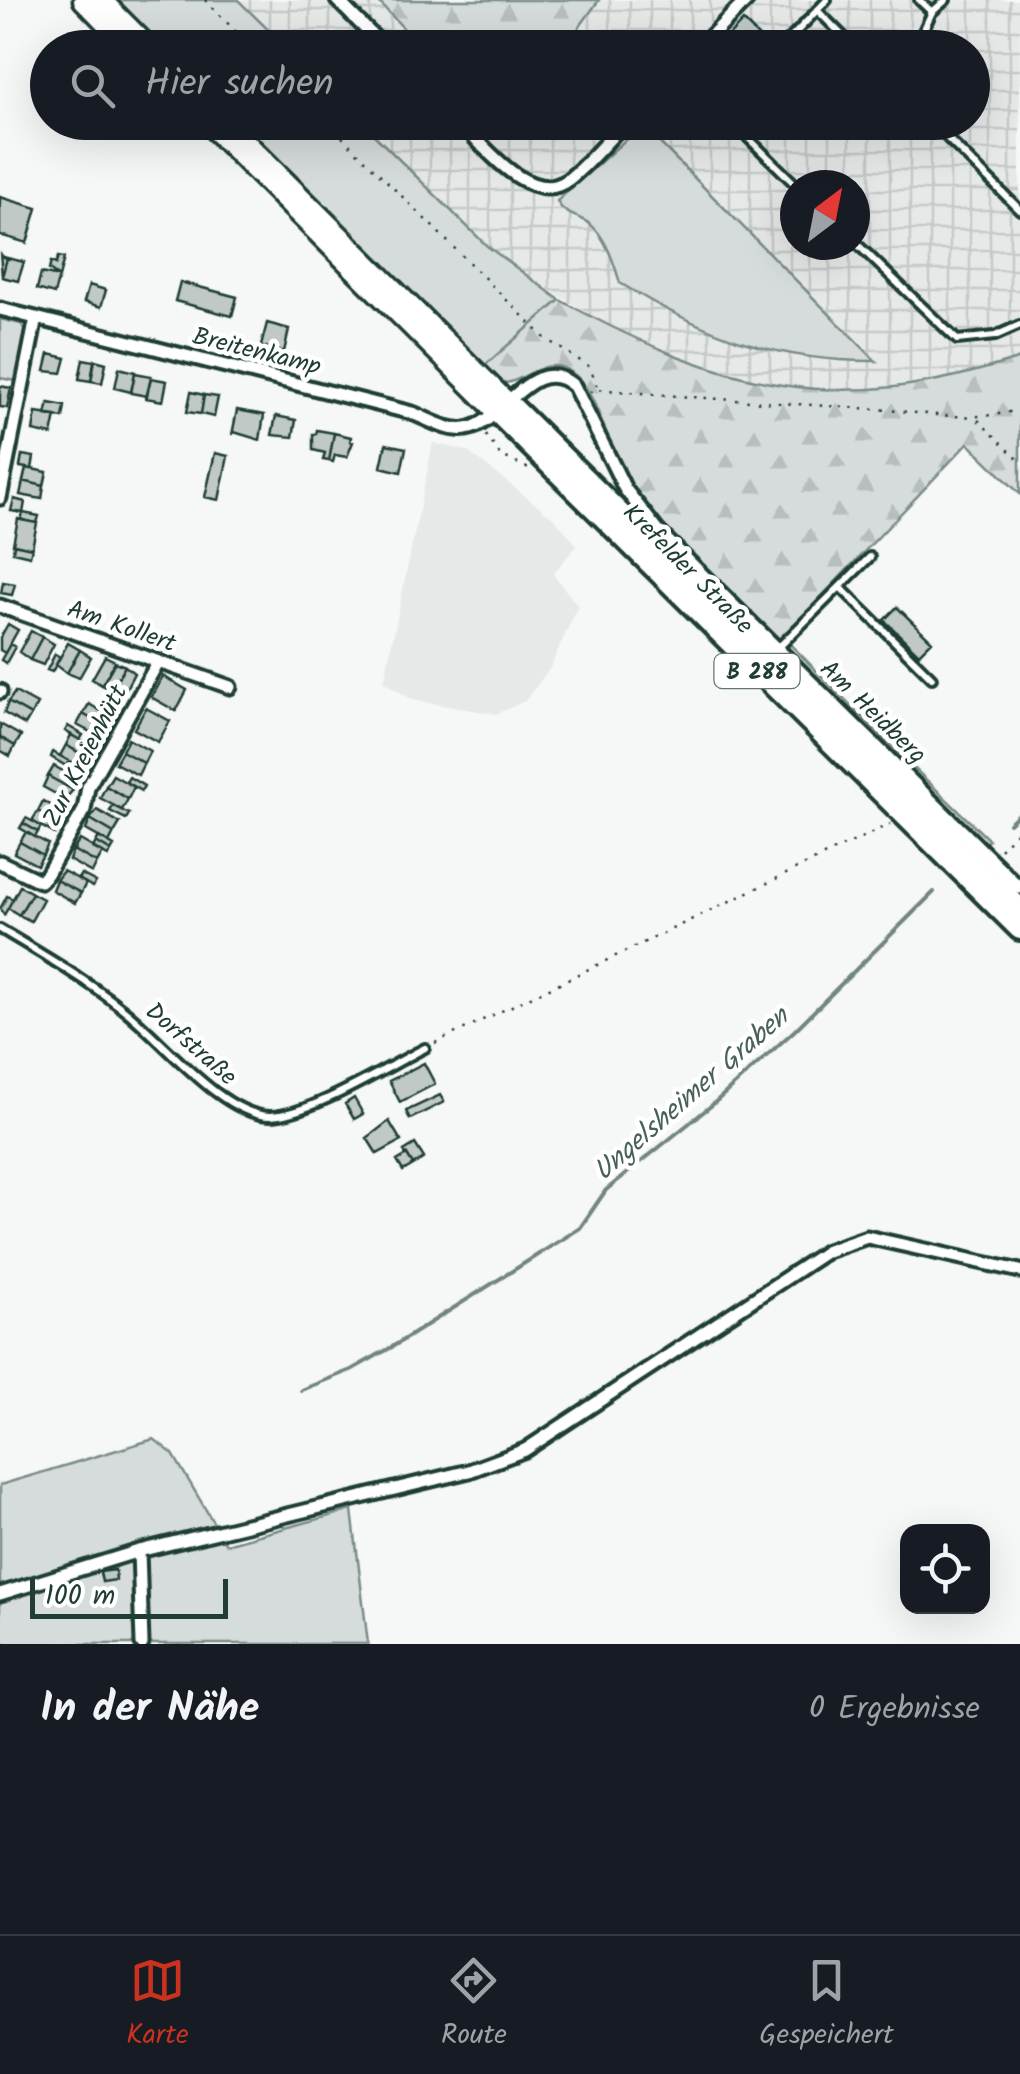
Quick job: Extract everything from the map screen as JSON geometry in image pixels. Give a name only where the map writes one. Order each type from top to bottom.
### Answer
[{"type":"highway","name":"Krefelder Straße","points":[[501,406],[1020,909]]},
{"type":"highway","name":"Krefelder Straße","points":[[501,406],[1020,928]]},
{"type":"main road","points":[[82,0],[112,30]]},
{"type":"main road","points":[[102,0],[132,30]]},
{"type":"main road","name":"Krefelder Straße","points":[[225,140],[501,406]]},
{"type":"main road","name":"Krefelder Straße","points":[[243,140],[501,406]]},
{"type":"street","points":[[337,0],[367,30]]},
{"type":"street","points":[[717,30],[747,0]]},
{"type":"street","points":[[478,140],[509,171],[529,184],[549,188],[567,182],[608,140]]},
{"type":"street","name":"Breitenkamp","points":[[0,309],[412,413],[454,430],[469,429],[501,406]]},
{"type":"street","points":[[1,492],[36,318]]},
{"type":"street","name":"Am Heidberg","points":[[501,406],[548,376],[558,375],[574,386],[624,490],[658,531],[1020,888]]},
{"type":"street","name":"Am Kollert","points":[[0,606],[230,687]]},
{"type":"street","name":"Zur Kreienhütt","points":[[0,862],[32,880],[40,881],[47,874],[84,810],[88,786],[158,662]]},
{"type":"street","points":[[0,1594],[140,1551],[469,1472],[525,1450],[827,1251],[867,1237],[1020,1271]]},
{"type":"street","points":[[140,1551],[142,1644]]},
{"type":"lane","points":[[798,30],[827,0]]},
{"type":"lane","points":[[920,0],[932,12]]},
{"type":"lane","points":[[924,30],[932,12],[946,0]]},
{"type":"lane","points":[[817,10],[837,30]]},
{"type":"lane","points":[[750,140],[781,170]]},
{"type":"lane","points":[[949,140],[1020,210]]},
{"type":"lane","points":[[870,257],[956,340],[995,336],[1020,324]]},
{"type":"lane","points":[[778,648],[870,557]]},
{"type":"lane","points":[[840,587],[932,678]]},
{"type":"lane","name":"Dorfstraße","points":[[0,929],[124,1009],[220,1097],[248,1112],[272,1116],[314,1104],[424,1048]]},
{"type":"path","points":[[205,0],[234,30]]},
{"type":"path","points":[[345,140],[546,338],[590,366],[597,389],[725,402],[762,401],[976,417],[1020,409]]},
{"type":"path","points":[[976,417],[1020,461]]},
{"type":"path","points":[[424,1048],[890,824]]},
{"type":"path","points":[[990,860],[1020,828]]},
{"type":"shaded area","points":[[238,0],[1020,0],[1020,358],[975,373],[860,391],[801,390],[717,370],[613,328],[519,272],[487,246],[379,140],[990,140],[990,30],[269,30]]},
{"type":"shaded area","points":[[433,443],[467,451],[555,519],[577,545],[553,574],[578,606],[550,668],[525,701],[496,714],[413,700],[384,682]]},
{"type":"green space","points":[[116,0],[238,0],[269,30],[146,30]]},
{"type":"green space","points":[[377,0],[599,0],[577,30],[405,30]]},
{"type":"green space","points":[[255,140],[379,140],[487,246],[560,300],[483,367]]},
{"type":"green space","points":[[625,140],[657,140],[876,361],[773,350],[681,317],[620,283],[601,236],[590,224],[563,210],[557,201]]},
{"type":"green space","points":[[560,300],[676,355],[730,374],[784,385],[838,390],[894,387],[1020,358],[1020,494],[968,443],[779,641],[697,564],[641,502],[620,467],[595,405],[580,380],[570,371],[553,366],[506,383],[483,367]]},
{"type":"green space","points":[[0,319],[21,324],[26,330],[16,381],[0,378]]},
{"type":"green space","points":[[790,644],[989,840],[984,844],[894,760],[786,649]]},
{"type":"green space","points":[[154,1439],[173,1454],[226,1544],[352,1510],[368,1644],[0,1644],[0,1485]]},
{"type":"building","points":[[743,21],[752,30],[734,30]]},
{"type":"building","points":[[0,197],[37,208],[27,243],[0,235]]},
{"type":"building","points":[[0,252],[7,258],[2,277]]},
{"type":"building","points":[[58,257],[64,258],[59,277],[49,270]]},
{"type":"building","points":[[7,258],[24,262],[18,281],[2,277]]},
{"type":"building","points":[[41,273],[59,277],[54,294],[37,289]]},
{"type":"building","points":[[180,282],[237,297],[232,316],[175,301]]},
{"type":"building","points":[[89,285],[106,290],[101,307],[84,302]]},
{"type":"building","points":[[267,323],[289,329],[284,352],[261,346]]},
{"type":"building","points":[[49,354],[66,358],[62,373],[45,371]]},
{"type":"building","points":[[83,359],[94,361],[91,381],[79,379]]},
{"type":"building","points":[[95,360],[106,363],[102,383],[91,381]]},
{"type":"building","points":[[119,368],[135,372],[131,392],[115,388]]},
{"type":"building","points":[[135,373],[151,376],[147,396],[131,393]]},
{"type":"building","points":[[151,378],[167,381],[163,401],[146,398]]},
{"type":"building","points":[[0,386],[11,388],[7,408],[0,407]]},
{"type":"building","points":[[191,392],[204,395],[201,414],[187,412]]},
{"type":"building","points":[[204,395],[218,397],[214,417],[201,414]]},
{"type":"building","points":[[49,403],[65,406],[63,418],[46,415]]},
{"type":"building","points":[[237,410],[264,415],[260,440],[234,432],[232,435]]},
{"type":"building","points":[[36,413],[56,416],[52,435],[33,431]]},
{"type":"building","points":[[276,416],[296,420],[293,437],[272,435]]},
{"type":"building","points":[[317,430],[334,433],[329,461],[323,460],[325,453],[313,450],[313,434]]},
{"type":"building","points":[[334,433],[351,437],[353,442],[347,457],[335,455],[333,462],[329,461]]},
{"type":"building","points":[[386,444],[406,448],[401,472],[381,467]]},
{"type":"building","points":[[215,453],[228,456],[219,500],[205,497]]},
{"type":"building","points":[[22,455],[34,457],[32,469],[20,467]]},
{"type":"building","points":[[26,468],[47,472],[44,486],[23,481]]},
{"type":"building","points":[[23,481],[44,486],[42,499],[20,495]]},
{"type":"building","points":[[14,499],[25,502],[23,513],[11,511]]},
{"type":"building","points":[[23,513],[39,516],[37,523],[21,520]]},
{"type":"building","points":[[18,519],[37,523],[32,548],[13,544]]},
{"type":"building","points":[[14,544],[32,548],[30,556],[13,552]]},
{"type":"building","points":[[3,582],[15,584],[12,595],[1,593]]},
{"type":"building","points":[[897,607],[932,641],[919,654],[884,620]]},
{"type":"building","points":[[8,624],[18,630],[5,653],[0,650],[0,638]]},
{"type":"building","points":[[31,631],[42,637],[30,660],[19,652]]},
{"type":"building","points":[[42,637],[54,644],[43,665],[30,660]]},
{"type":"building","points":[[68,643],[80,650],[67,673],[56,665]]},
{"type":"building","points":[[10,644],[15,647],[6,663],[1,660]]},
{"type":"building","points":[[80,650],[91,657],[79,678],[67,673]]},
{"type":"building","points":[[55,654],[60,657],[52,672],[47,670]]},
{"type":"building","points":[[105,656],[115,661],[102,685],[92,679]]},
{"type":"building","points":[[115,662],[125,666],[112,690],[102,685]]},
{"type":"building","points":[[125,666],[134,673],[122,696],[112,690]]},
{"type":"building","points":[[163,676],[187,690],[176,711],[151,697]]},
{"type":"building","points":[[15,692],[37,704],[31,715],[8,702]]},
{"type":"building","points":[[8,702],[31,715],[25,725],[4,713]]},
{"type":"building","points":[[89,704],[111,717],[107,728],[83,714]]},
{"type":"building","points":[[146,708],[170,721],[158,742],[134,729]]},
{"type":"building","points":[[83,714],[107,728],[100,737],[77,725]]},
{"type":"building","points":[[0,724],[21,736],[15,746],[0,737]]},
{"type":"building","points":[[68,726],[83,735],[80,740],[65,731]]},
{"type":"building","points":[[71,735],[94,748],[92,756],[88,758],[66,745]]},
{"type":"building","points":[[0,737],[15,746],[10,756],[0,750]]},
{"type":"building","points":[[128,739],[150,751],[144,763],[122,751]]},
{"type":"building","points":[[66,745],[88,758],[83,768],[60,756]]},
{"type":"building","points":[[122,751],[144,763],[138,775],[115,763]]},
{"type":"building","points":[[53,752],[69,761],[66,766],[51,757]]},
{"type":"building","points":[[54,766],[77,779],[73,790],[48,776]]},
{"type":"building","points":[[113,775],[134,787],[128,799],[106,786]]},
{"type":"building","points":[[48,776],[73,790],[65,799],[43,787]]},
{"type":"building","points":[[129,777],[144,786],[141,791],[126,782]]},
{"type":"building","points":[[106,786],[128,799],[122,810],[100,798]]},
{"type":"building","points":[[43,801],[66,813],[63,822],[60,824],[38,811]]},
{"type":"building","points":[[113,806],[129,814],[126,819],[110,811]]},
{"type":"building","points":[[97,810],[120,823],[114,833],[90,819]]},
{"type":"building","points":[[38,811],[60,824],[55,834],[32,821]]},
{"type":"building","points":[[26,818],[41,826],[38,832],[23,823]]},
{"type":"building","points":[[90,819],[114,833],[109,843],[86,830]]},
{"type":"building","points":[[23,823],[38,832],[35,837],[20,828]]},
{"type":"building","points":[[26,832],[48,844],[43,855],[20,842]]},
{"type":"building","points":[[99,837],[114,846],[111,851],[96,842]]},
{"type":"building","points":[[80,840],[103,853],[97,863],[73,850]]},
{"type":"building","points":[[20,842],[43,855],[37,865],[14,853]]},
{"type":"building","points":[[96,842],[111,851],[108,856],[93,848]]},
{"type":"building","points":[[73,850],[97,863],[92,873],[69,860]]},
{"type":"building","points":[[63,871],[86,883],[81,893],[56,880]]},
{"type":"building","points":[[81,874],[96,882],[93,887],[78,879]]},
{"type":"building","points":[[56,880],[81,893],[75,903],[52,890]]},
{"type":"building","points":[[20,886],[32,893],[19,915],[8,908]]},
{"type":"building","points":[[32,893],[43,899],[31,921],[19,915]]},
{"type":"building","points":[[7,896],[13,899],[4,915],[0,909]]},
{"type":"building","points":[[424,1063],[435,1084],[400,1102],[389,1081]]},
{"type":"building","points":[[440,1095],[444,1102],[410,1119],[406,1111]]},
{"type":"building","points":[[354,1098],[363,1114],[354,1119],[345,1104]]},
{"type":"building","points":[[389,1121],[401,1141],[377,1154],[367,1138]]},
{"type":"building","points":[[415,1144],[424,1158],[413,1165],[404,1151]]},
{"type":"building","points":[[407,1155],[413,1165],[403,1171],[397,1161]]},
{"type":"building","points":[[115,1570],[116,1580],[102,1582],[100,1572]]},
{"type":"waterway","name":"Ungelsheimer Graben","points":[[1009,823],[1020,813]]},
{"type":"waterway","name":"Ungelsheimer Graben","points":[[301,1390],[351,1370],[392,1347],[580,1228],[606,1190],[712,1105],[794,1031],[934,892]]}]
